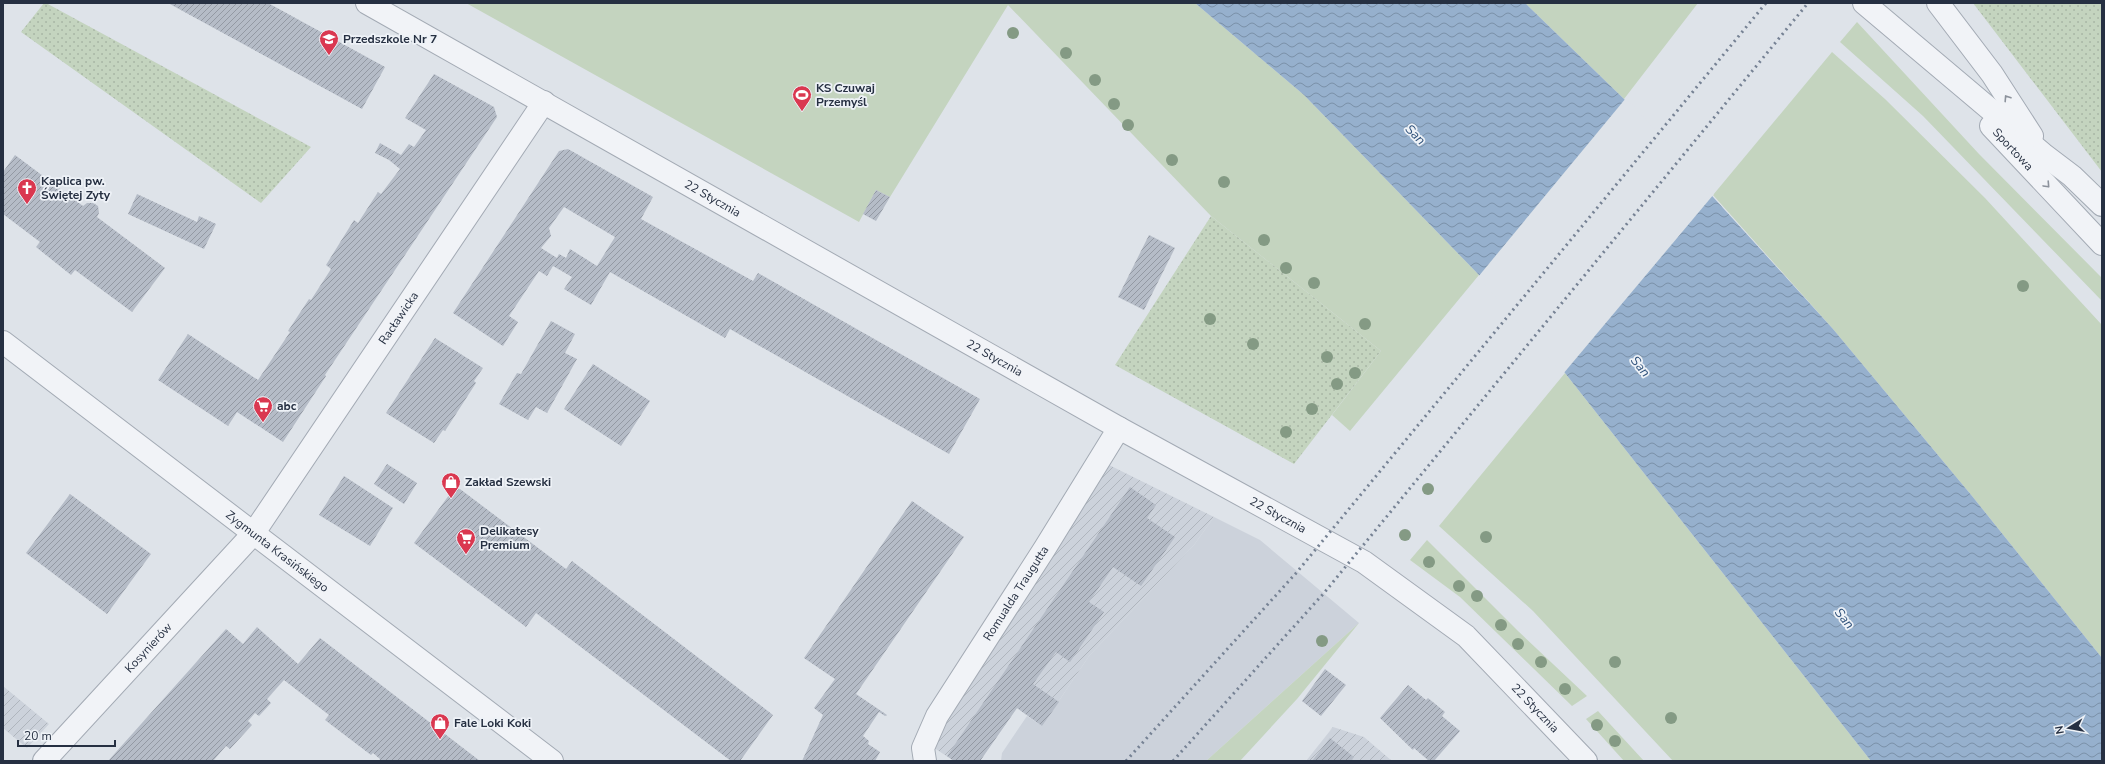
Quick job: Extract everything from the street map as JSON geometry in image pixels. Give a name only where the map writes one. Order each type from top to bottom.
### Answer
[{"type":"street","name":"22 Stycznia","points":[[367,3],[1119,428],[1364,562],[1466,636],[1579,759]]},
{"type":"street","name":"Sportowa","points":[[1864,3],[2043,154],[2072,176],[2102,205]]},
{"type":"street","points":[[1938,3],[1992,74],[2043,154]]},
{"type":"street","name":"Sportowa","points":[[1924,55],[2102,244]]},
{"type":"street","name":"Racławicka","points":[[253,534],[544,102]]},
{"type":"street","name":"Zygmunta Krasińskiego","points":[[3,342],[546,760]]},
{"type":"street","name":"Romualda Traugutta","points":[[925,761],[923,748],[937,716],[1045,548],[1119,428]]},
{"type":"street","name":"Kosynierów","points":[[44,761],[253,534]]},
{"type":"shaded area","points":[[1099,460],[1214,517],[1194,545],[1089,656],[1042,726],[1017,708],[980,761],[954,761],[925,742]]},
{"type":"shaded area","points":[[1214,517],[1260,540],[1359,623],[1206,761],[1001,761],[1002,753],[1027,716],[1042,726],[1089,656],[1194,545]]},
{"type":"shaded area","points":[[3,686],[49,724],[27,748],[3,728]]},
{"type":"shaded area","points":[[1333,727],[1364,737],[1392,761],[1306,761]]},
{"type":"green space","points":[[44,3],[311,147],[261,203],[21,32]]},
{"type":"green space","points":[[466,3],[1195,3],[1304,95],[1479,275],[1350,431],[1332,415],[1381,351],[1211,216],[1008,5],[890,197],[876,190],[859,222]]},
{"type":"green space","points":[[1525,3],[1698,3],[1624,99]]},
{"type":"green space","points":[[1973,3],[2102,3],[2102,172]]},
{"type":"green space","points":[[1857,22],[1979,154],[2102,278],[2102,301],[1923,116],[1840,42]]},
{"type":"green space","points":[[1832,52],[1885,99],[1985,198],[2102,325],[2102,658],[1972,496],[1833,329],[1713,195]]},
{"type":"green space","points":[[1211,216],[1381,351],[1294,464],[1115,365]]},
{"type":"green space","points":[[1565,373],[1871,761],[1673,761],[1533,611],[1439,526]]},
{"type":"green space","points":[[1427,540],[1518,631],[1587,696],[1572,706],[1460,597],[1410,560]]},
{"type":"green space","points":[[1359,623],[1297,699],[1240,761],[1206,761]]},
{"type":"green space","points":[[1598,711],[1644,761],[1624,761],[1586,719]]},
{"type":"water","name":"San","points":[[1195,3],[1525,3],[1624,99],[1833,329],[1972,496],[2102,658],[2102,761],[1871,761],[1565,373],[1479,275],[1304,95]]},
{"type":"pier","points":[[1626,98],[1714,194],[1563,374],[1478,277]]},
{"type":"building","points":[[168,3],[268,3],[385,67],[362,109]]},
{"type":"building","points":[[434,74],[494,107],[497,117],[325,375],[326,376],[283,442],[237,412],[228,426],[158,380],[188,334],[258,380],[290,332],[288,331],[309,299],[311,300],[331,269],[326,265],[354,220],[358,223],[378,192],[381,194],[400,169],[389,160],[375,153],[380,143],[401,155],[409,144],[414,147],[426,130],[405,118]]},
{"type":"building","points":[[568,149],[653,197],[641,219],[753,281],[758,273],[980,399],[949,454],[730,329],[725,338],[610,272],[591,305],[564,289],[572,277],[553,266],[547,276],[539,271],[509,316],[518,322],[503,346],[453,313],[559,151]],"holes":[[[564,207],[615,237],[597,266],[570,249],[566,258],[559,254],[557,258],[541,248],[551,236],[549,228]]]},
{"type":"building","points":[[15,155],[83,206],[87,203],[93,203],[98,206],[99,213],[97,217],[165,268],[132,312],[75,270],[71,275],[36,247],[40,242],[3,214],[3,172]]},
{"type":"building","points":[[876,190],[890,197],[876,221],[863,214]]},
{"type":"building","points":[[137,194],[197,222],[199,216],[216,224],[204,249],[128,214]]},
{"type":"building","points":[[1149,235],[1175,248],[1144,310],[1118,297]]},
{"type":"building","points":[[551,321],[575,334],[565,353],[577,359],[547,413],[536,407],[528,420],[499,404],[517,373],[521,374]]},
{"type":"building","points":[[435,338],[483,368],[474,381],[476,383],[445,431],[443,430],[434,443],[386,413]]},
{"type":"building","points":[[593,364],[650,401],[621,446],[564,409]]},
{"type":"building","points":[[387,464],[417,483],[404,504],[374,484]]},
{"type":"building","points":[[344,476],[393,508],[370,546],[319,515]]},
{"type":"building","points":[[1130,487],[1156,505],[1147,518],[1175,537],[1141,586],[1113,567],[1089,602],[1104,612],[1070,662],[1056,652],[1033,684],[1059,702],[1042,726],[1017,708],[980,761],[954,761],[947,756]]},
{"type":"building","points":[[460,489],[566,569],[572,561],[773,715],[740,761],[731,761],[536,613],[526,627],[414,543],[452,491]]},
{"type":"building","points":[[70,494],[151,554],[107,614],[26,553]]},
{"type":"building","points":[[912,501],[964,537],[856,694],[887,715],[885,716],[879,712],[863,736],[869,741],[868,744],[880,752],[875,761],[802,761],[823,715],[814,708],[835,679],[804,658]]},
{"type":"building","points":[[257,627],[298,664],[320,638],[480,761],[379,761],[380,759],[373,753],[371,755],[325,720],[329,715],[284,680],[267,699],[271,703],[259,716],[255,713],[248,721],[252,725],[230,749],[226,746],[213,761],[108,761],[226,629],[243,644]]},
{"type":"building","points":[[1325,669],[1346,685],[1321,716],[1302,701]]},
{"type":"building","points":[[1408,685],[1426,700],[1428,698],[1445,712],[1442,716],[1460,731],[1434,761],[1429,761],[1414,748],[1413,750],[1380,718]]},
{"type":"building","points":[[1330,738],[1354,757],[1351,761],[1312,761]]},
{"type":"railway","points":[[1126,761],[1297,572],[1766,3]]},
{"type":"railway","points":[[1173,761],[1324,593],[1808,3]]},
{"type":"place","name":"Przedszkole Nr 7","points":[[329,56]]},
{"type":"place","name":"KS Czuwaj Przemyśl","points":[[802,112]]},
{"type":"place","name":"Kaplica pw. Świętej Zyty","points":[[27,205]]},
{"type":"place","name":"abc","points":[[263,423]]},
{"type":"place","name":"Zakład Szewski","points":[[451,499]]},
{"type":"place","name":"Delikatesy Premium","points":[[466,555]]},
{"type":"place","name":"Fale Loki Koki","points":[[440,740]]}]
